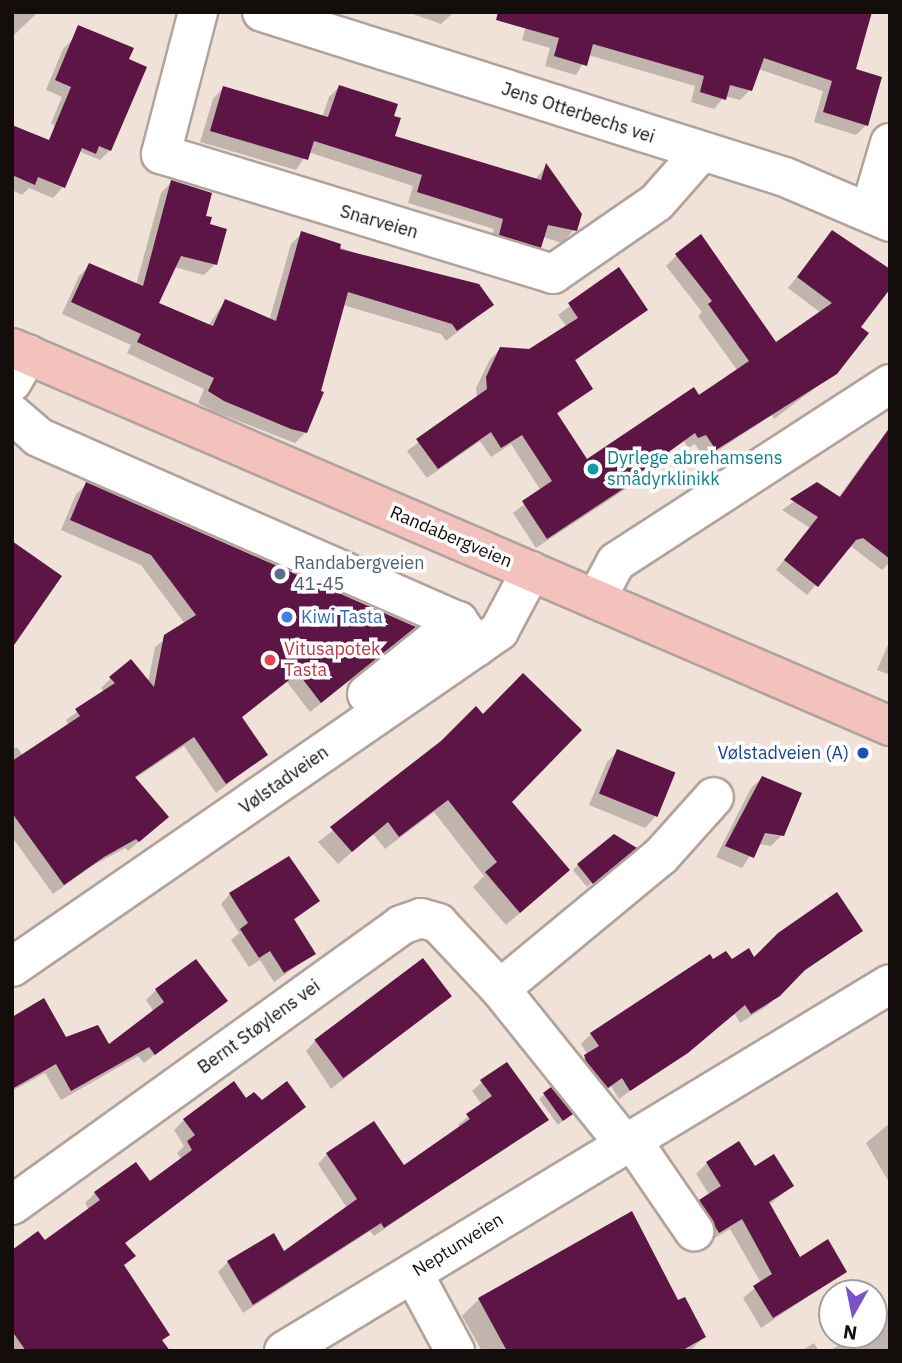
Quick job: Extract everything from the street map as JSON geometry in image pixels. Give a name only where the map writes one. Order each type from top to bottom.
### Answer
[{"type":"main road","name":"Randabergveien","points":[[17,361],[531,571],[890,726]]},
{"type":"street","name":"Snarveien","points":[[198,12],[161,154],[553,274],[657,202],[701,152]]},
{"type":"street","name":"Jens Otterbechs vei","points":[[262,12],[785,177],[880,216]]},
{"type":"street","points":[[880,216],[890,143]]},
{"type":"street","points":[[596,599],[616,562],[890,384]]},
{"type":"street","points":[[12,414],[38,437],[467,634]]},
{"type":"street","name":"Vølstadveien","points":[[12,967],[344,739],[467,634],[499,631],[531,571]]},
{"type":"street","points":[[500,989],[661,856],[714,797]]},
{"type":"street","name":"Bernt Støylens vei","points":[[12,1205],[401,925],[421,918],[438,923],[500,989],[627,1141]]},
{"type":"street","name":"Neptunveien","points":[[284,1351],[890,984]]},
{"type":"street","points":[[627,1141],[694,1231]]},
{"type":"street","points":[[413,1273],[455,1351]]},
{"type":"building","points":[[498,12],[872,12],[856,69],[882,77],[868,126],[823,112],[832,81],[764,58],[752,91],[730,85],[726,100],[700,92],[704,76],[593,44],[587,66],[554,56],[559,38],[496,20]]},
{"type":"building","points":[[78,25],[134,48],[129,59],[147,67],[111,151],[99,146],[96,154],[82,148],[65,188],[38,177],[35,185],[12,175],[12,125],[49,140],[71,87],[55,80]]},
{"type":"building","points":[[339,85],[398,104],[394,116],[401,118],[395,136],[541,180],[546,163],[582,214],[577,231],[548,225],[541,248],[499,235],[503,219],[417,192],[422,175],[314,141],[308,160],[210,131],[223,86],[328,117]]},
{"type":"building","points":[[171,180],[212,193],[206,216],[212,217],[210,224],[227,229],[217,265],[181,256],[159,303],[213,326],[225,299],[276,321],[301,231],[341,244],[340,249],[479,284],[494,305],[457,331],[452,324],[348,292],[321,391],[324,392],[307,433],[291,429],[224,401],[208,391],[214,378],[137,342],[141,334],[71,302],[89,263],[143,286]]},
{"type":"building","points":[[832,230],[890,269],[890,289],[861,327],[869,333],[837,374],[716,450],[706,435],[698,438],[695,433],[639,473],[641,477],[547,539],[522,501],[552,481],[522,435],[501,448],[491,432],[438,469],[416,439],[487,389],[486,377],[500,347],[529,349],[578,318],[568,303],[619,267],[648,310],[575,360],[593,389],[557,413],[587,459],[694,387],[699,395],[749,361],[708,304],[712,301],[675,254],[701,234],[776,342],[832,303],[797,277]]},
{"type":"building","points":[[890,427],[890,559],[863,538],[856,540],[818,587],[784,560],[818,517],[790,499],[817,482],[840,497]]},
{"type":"building","points":[[86,482],[416,627],[321,703],[298,673],[242,717],[268,755],[226,784],[194,737],[135,777],[169,817],[139,842],[136,839],[104,857],[64,885],[12,813],[12,761],[80,716],[75,709],[115,683],[109,677],[131,659],[154,687],[164,635],[196,615],[151,555],[70,520]]},
{"type":"building","points":[[12,541],[62,576],[12,648]]},
{"type":"building","points":[[523,673],[582,730],[512,802],[570,870],[520,913],[485,872],[497,862],[448,800],[399,837],[388,822],[352,852],[330,827],[441,741],[476,706],[483,714]]},
{"type":"building","points":[[617,749],[675,773],[657,817],[599,794]]},
{"type":"building","points":[[762,776],[802,793],[784,836],[765,833],[754,858],[725,846]]},
{"type":"building","points":[[614,834],[637,848],[593,884],[577,864]]},
{"type":"building","points":[[289,856],[320,901],[294,919],[316,954],[284,973],[270,951],[259,958],[240,929],[248,923],[229,893]]},
{"type":"building","points":[[837,892],[863,931],[805,970],[780,996],[751,1014],[745,1005],[688,1053],[630,1091],[622,1078],[608,1088],[586,1061],[584,1055],[599,1046],[590,1033],[710,954],[713,959],[726,951],[732,959],[749,948],[754,957],[778,933]]},
{"type":"building","points":[[423,958],[452,996],[343,1078],[314,1040]]},
{"type":"building","points":[[196,959],[228,1001],[155,1055],[149,1047],[71,1091],[56,1064],[12,1089],[12,1017],[44,998],[66,1037],[98,1025],[109,1044],[164,1002],[155,989]]},
{"type":"building","points":[[507,1062],[549,1120],[384,1228],[381,1223],[253,1305],[227,1261],[274,1233],[284,1251],[357,1199],[326,1153],[374,1121],[404,1165],[470,1119],[466,1114],[492,1096],[480,1080]]},
{"type":"building","points":[[234,1081],[246,1098],[254,1092],[262,1100],[287,1081],[306,1107],[125,1243],[136,1256],[124,1265],[170,1335],[162,1340],[170,1351],[26,1351],[12,1331],[12,1250],[38,1231],[45,1240],[100,1200],[94,1192],[136,1162],[150,1181],[192,1150],[187,1141],[195,1135],[183,1119]]},
{"type":"building","points":[[551,1087],[573,1114],[563,1121],[543,1093]]},
{"type":"building","points":[[739,1141],[755,1166],[774,1154],[794,1186],[769,1202],[800,1257],[828,1239],[847,1272],[836,1279],[818,1279],[818,1290],[773,1318],[753,1286],[772,1274],[742,1219],[719,1233],[699,1200],[721,1186],[706,1162]]},
{"type":"building","points":[[632,1211],[678,1300],[685,1297],[706,1337],[681,1351],[507,1351],[478,1298]]},
{"type":"place","name":"Dyrlege abrehamsens smådyrklinikk","points":[[593,469]]},
{"type":"place","name":"Randabergveien 41-45","points":[[280,574]]},
{"type":"place","name":"Kiwi Tasta","points":[[287,617]]},
{"type":"place","name":"Vitusapotek Tasta","points":[[270,660]]},
{"type":"place","name":"Vølstadveien (A)","points":[[863,753]]}]
